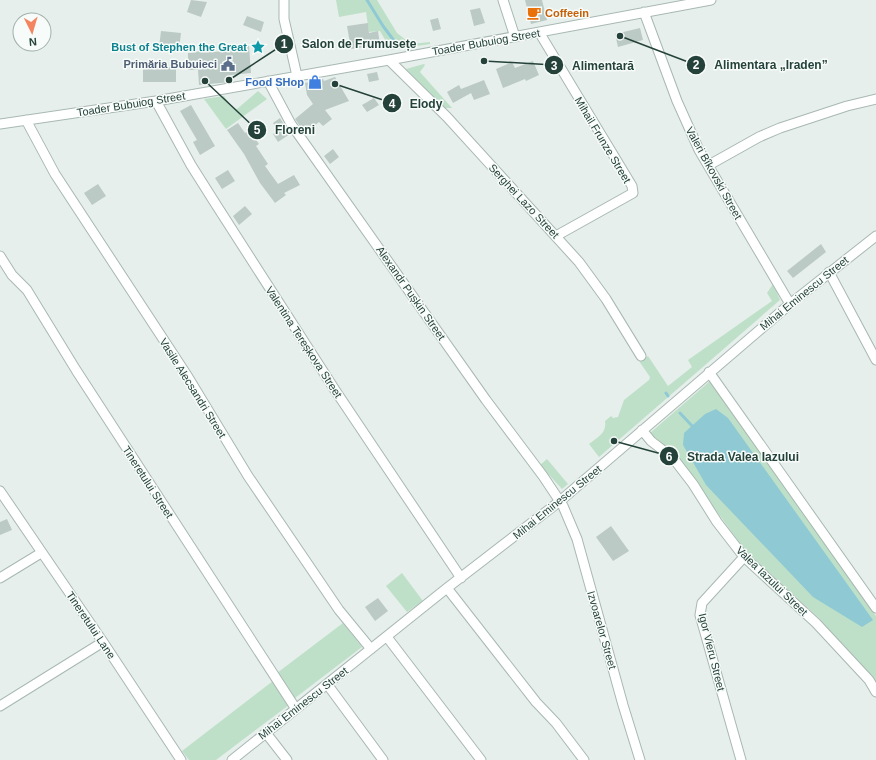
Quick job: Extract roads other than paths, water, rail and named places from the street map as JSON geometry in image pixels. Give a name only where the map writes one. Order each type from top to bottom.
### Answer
[{"type":"street","points":[[284,0],[284,19],[297,76]]},
{"type":"street","points":[[503,0],[514,37]]},
{"type":"street","name":"Toader Bubuiog Street","points":[[0,124],[156,101],[389,60],[711,0]]},
{"type":"street","name":"Valeri Bîkovski Street","points":[[644,12],[677,101],[699,150],[790,304]]},
{"type":"street","name":"Mihail Frunze Street","points":[[540,32],[632,186],[633,192],[556,236]]},
{"type":"street","name":"Serghei Lazo Street","points":[[389,60],[447,117],[579,262],[606,299],[641,356]]},
{"type":"street","name":"Alexandr Pușkin Street","points":[[268,81],[291,124],[486,400],[560,501]]},
{"type":"street","points":[[709,165],[759,136],[847,106],[876,99]]},
{"type":"street","name":"Valentina Tereșkova Street","points":[[156,101],[190,165],[335,390],[461,578]]},
{"type":"street","name":"Vasile Alecsandri Street","points":[[26,120],[55,174],[188,377],[248,476],[339,610],[371,649]]},
{"type":"street","name":"Mihai Eminescu Street","points":[[232,760],[447,588],[560,501],[790,304],[876,236]]},
{"type":"street","name":"Tineretului Street","points":[[0,256],[12,276],[26,290],[80,377],[296,709]]},
{"type":"street","points":[[829,272],[876,360]]},
{"type":"street","points":[[709,372],[876,608]]},
{"type":"street","name":"Valea Iazului Street","points":[[642,430],[651,441],[673,458],[693,484],[717,522],[744,557],[776,584],[816,623],[869,680],[876,692]]},
{"type":"street","name":"Tineretului Lane","points":[[0,491],[181,760]]},
{"type":"street","name":"Izvoarelor Street","points":[[560,501],[577,539],[623,706],[640,760]]},
{"type":"street","points":[[0,578],[41,553]]},
{"type":"street","name":"Igor Vieru Street","points":[[741,760],[700,615],[702,603],[744,557]]},
{"type":"street","points":[[447,588],[536,702],[556,723],[584,760]]},
{"type":"street","points":[[387,637],[481,760]]},
{"type":"street","points":[[0,706],[103,642]]},
{"type":"street","points":[[327,684],[383,760]]},
{"type":"street","points":[[266,733],[287,760]]},
{"type":"water","points":[[716,409],[728,418],[873,620],[862,627],[813,597],[706,485],[683,445],[684,433],[705,414]]},
{"type":"waterway","points":[[367,0],[383,26],[398,46]]},
{"type":"waterway","points":[[680,413],[694,428]]},
{"type":"place","name":"Coffeein","points":[[534,13]]},
{"type":"place","name":"Alimentara „Iraden”","points":[[620,36]]},
{"type":"place","name":"Bust of Stephen the Great","points":[[258,47]]},
{"type":"place","name":"Alimentară","points":[[484,61]]},
{"type":"place","name":"Primăria Bubuieci","points":[[228,64]]},
{"type":"place","name":"Salon de Frumusețe","points":[[229,80]]},
{"type":"place","name":"Floreni","points":[[205,81]]},
{"type":"place","name":"Food SHop","points":[[315,82]]},
{"type":"place","name":"Elody","points":[[335,84]]},
{"type":"place","name":"Strada Valea Iazului","points":[[614,441]]}]
